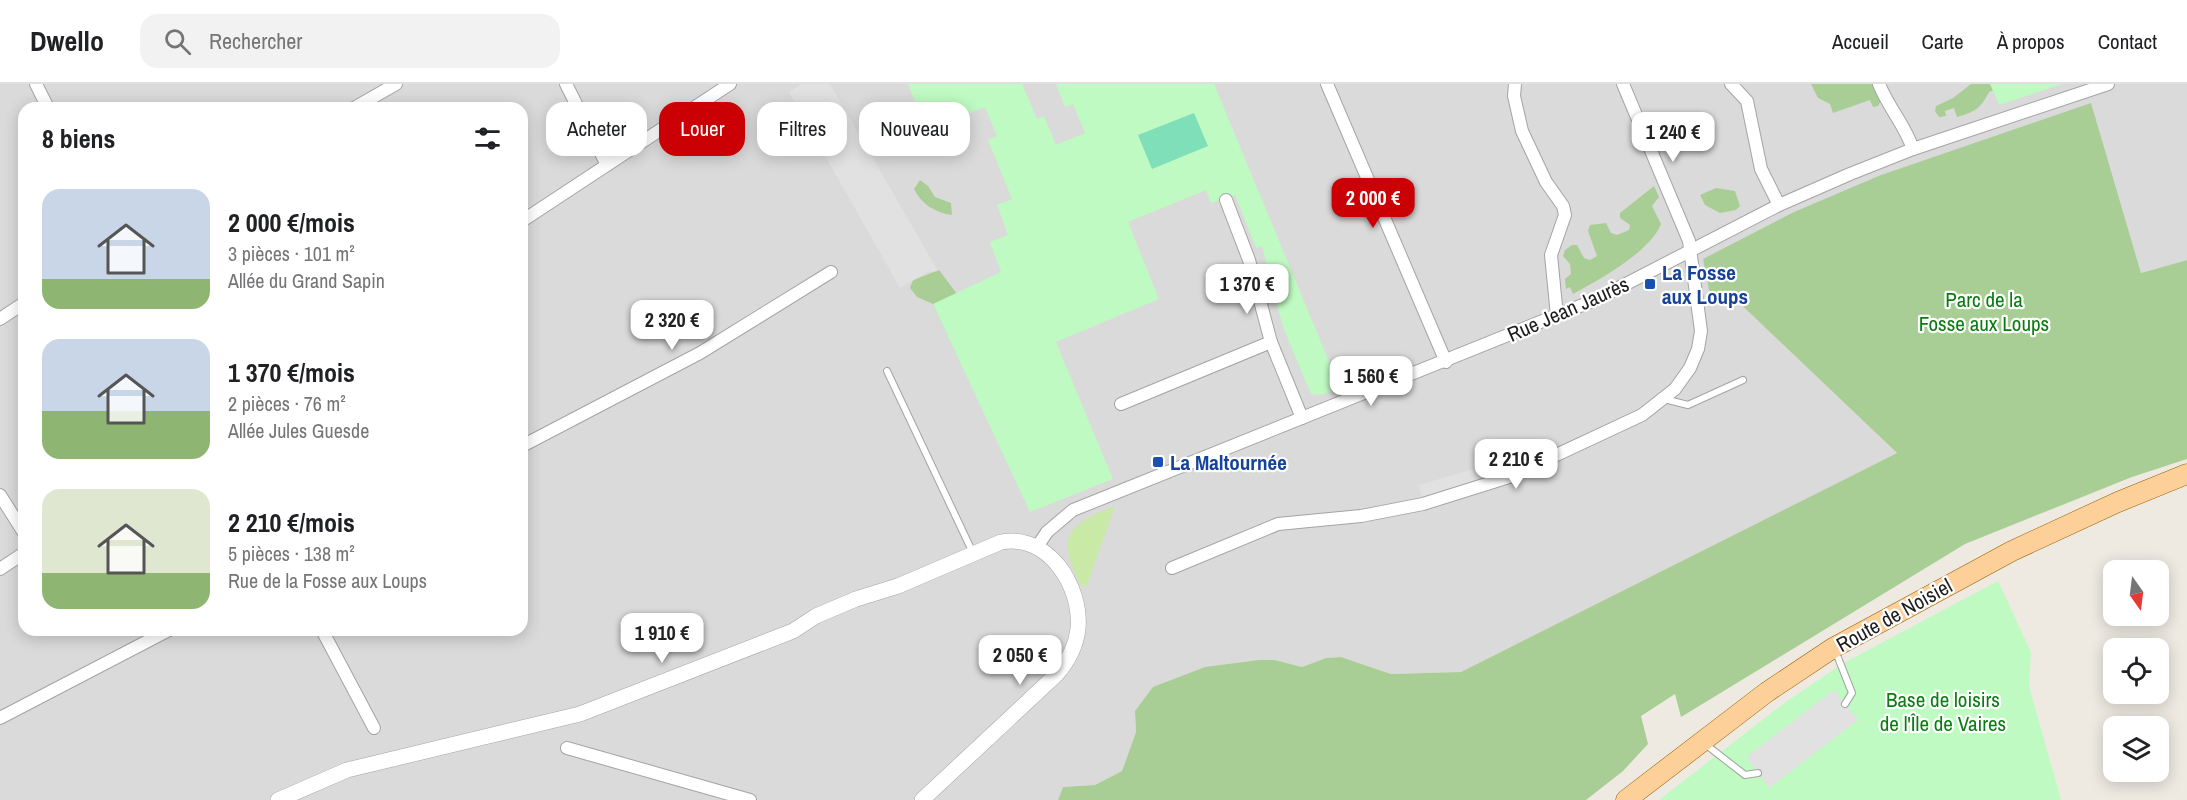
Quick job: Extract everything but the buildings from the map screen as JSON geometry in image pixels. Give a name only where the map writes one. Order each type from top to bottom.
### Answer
[{"type":"main road","name":"Route de Noisiel","points":[[1626,800],[1767,692],[1833,648],[2012,551],[2118,502],[2187,474]]},
{"type":"street","points":[[36,84],[45,102]]},
{"type":"street","points":[[364,102],[396,84]]},
{"type":"street","points":[[566,84],[607,165]]},
{"type":"street","points":[[528,217],[730,84]]},
{"type":"street","points":[[1327,84],[1446,362]]},
{"type":"street","points":[[1515,84],[1514,96],[1522,131],[1546,182],[1563,206],[1565,215],[1551,255],[1557,316]]},
{"type":"street","points":[[1173,568],[1278,524],[1361,516],[1424,504],[1486,485],[1588,442],[1642,416],[1664,399],[1690,368],[1700,340],[1700,306],[1690,250],[1682,221],[1623,84]]},
{"type":"street","points":[[1731,84],[1741,92],[1747,102],[1761,169],[1779,205]]},
{"type":"street","points":[[1879,84],[1888,106],[1903,122],[1913,149]]},
{"type":"street","name":"Rue Jean Jaurès","points":[[1037,547],[1047,532],[1073,510],[1446,362],[1595,300],[1779,205],[1913,149],[2108,84]]},
{"type":"street","points":[[1226,200],[1249,260],[1271,342],[1302,418]]},
{"type":"street","points":[[528,443],[700,353],[831,273]]},
{"type":"street","points":[[0,319],[18,307]]},
{"type":"street","points":[[1121,404],[1271,342]]},
{"type":"street","points":[[0,495],[18,524]]},
{"type":"street","points":[[278,800],[347,770],[580,714],[793,631],[816,616],[856,599],[898,586],[973,553],[1011,540],[1037,547],[1047,552],[1055,561],[1076,604],[1078,628],[1072,651],[1057,674],[922,800]]},
{"type":"street","points":[[0,569],[18,557]]},
{"type":"street","points":[[0,718],[157,636]]},
{"type":"street","points":[[325,636],[374,728]]},
{"type":"street","points":[[567,748],[750,800]]},
{"type":"lane","points":[[886,371],[973,553]]},
{"type":"lane","points":[[1664,399],[1688,405],[1743,380]]},
{"type":"lane","points":[[1833,648],[1852,693],[1845,704]]},
{"type":"lane","points":[[1702,742],[1745,775],[1758,773]]},
{"type":"shaded area","points":[[0,84],[2187,84],[2187,260],[2141,273],[2090,104],[1881,175],[1712,305],[1731,295],[1897,453],[1461,672],[1391,674],[1341,657],[1326,658],[1302,667],[1275,660],[1135,711],[1136,732],[1122,771],[1095,785],[1063,787],[1058,800],[0,800]]},
{"type":"shaded area","points":[[801,84],[830,84],[840,102],[795,102],[789,92]]},
{"type":"shaded area","points":[[847,113],[859,134],[859,156],[872,156],[938,271],[928,272],[900,288],[825,156],[847,156]]},
{"type":"shaded area","points":[[1500,461],[1506,478],[1423,504],[1419,485]]},
{"type":"shaded area","points":[[1834,690],[1858,720],[1769,788],[1746,757]]},
{"type":"green space","points":[[908,84],[1022,84],[1037,119],[1044,116],[1056,145],[1085,133],[1073,104],[1065,107],[1056,84],[1214,84],[1340,388],[1321,395],[1311,394],[1283,327],[1262,246],[1256,248],[1235,195],[1211,203],[1206,190],[1128,222],[1159,299],[1056,342],[1113,479],[1030,512],[933,304],[1001,272],[990,242],[1008,235],[997,205],[1012,199],[988,140],[997,136],[985,107],[970,113],[970,102],[915,102]]},
{"type":"green space","points":[[1811,84],[1875,84],[1881,101],[1878,106],[1873,107],[1870,100],[1833,113],[1830,104],[1818,98]]},
{"type":"green space","points":[[1971,84],[2011,84],[1989,92],[1977,109],[1957,117],[1954,108],[1945,111],[1946,116],[1939,117],[1935,111],[1936,106],[1953,98]]},
{"type":"green space","points":[[1990,84],[2062,84],[1999,105]]},
{"type":"green space","name":"Parc de la Fosse aux Loups","points":[[2091,103],[2141,273],[2187,260],[2187,459],[2132,477],[1965,544],[1681,717],[1675,694],[1641,716],[1648,744],[1623,771],[1586,800],[1058,800],[1063,787],[1095,785],[1122,771],[1136,732],[1135,711],[1153,687],[1205,667],[1259,660],[1275,660],[1302,667],[1326,658],[1341,657],[1391,674],[1461,672],[1897,453],[1731,295],[1712,305],[1703,259],[1794,212],[1881,175]]},
{"type":"green space","points":[[1194,113],[1208,146],[1152,169],[1138,135]]},
{"type":"green space","points":[[920,180],[928,186],[935,197],[951,203],[952,215],[935,210],[921,199],[914,189]]},
{"type":"green space","points":[[1654,186],[1659,197],[1652,206],[1661,224],[1646,245],[1623,264],[1573,294],[1570,287],[1566,289],[1565,279],[1571,274],[1570,264],[1563,256],[1565,250],[1572,245],[1577,245],[1584,258],[1590,260],[1597,256],[1588,231],[1590,225],[1606,223],[1611,233],[1617,235],[1629,230],[1630,225],[1620,218],[1620,213]]},
{"type":"green space","points":[[1716,188],[1735,191],[1740,206],[1736,210],[1720,213],[1705,205],[1700,195]]},
{"type":"green space","points":[[939,270],[963,302],[961,363],[933,304],[917,297],[910,288],[913,280]]},
{"type":"green space","points":[[1115,506],[1087,585],[1082,587],[1069,556],[1070,535],[1085,520]]},
{"type":"green space","name":"Base de loisirs de l'Île de Vaires","points":[[1998,581],[2031,652],[2029,686],[2061,800],[1659,800],[1783,704],[1842,664]]},
{"type":"place","name":"La Fosse aux Loups","points":[[1650,284]]},
{"type":"place","name":"La Maltournée","points":[[1158,462]]}]
